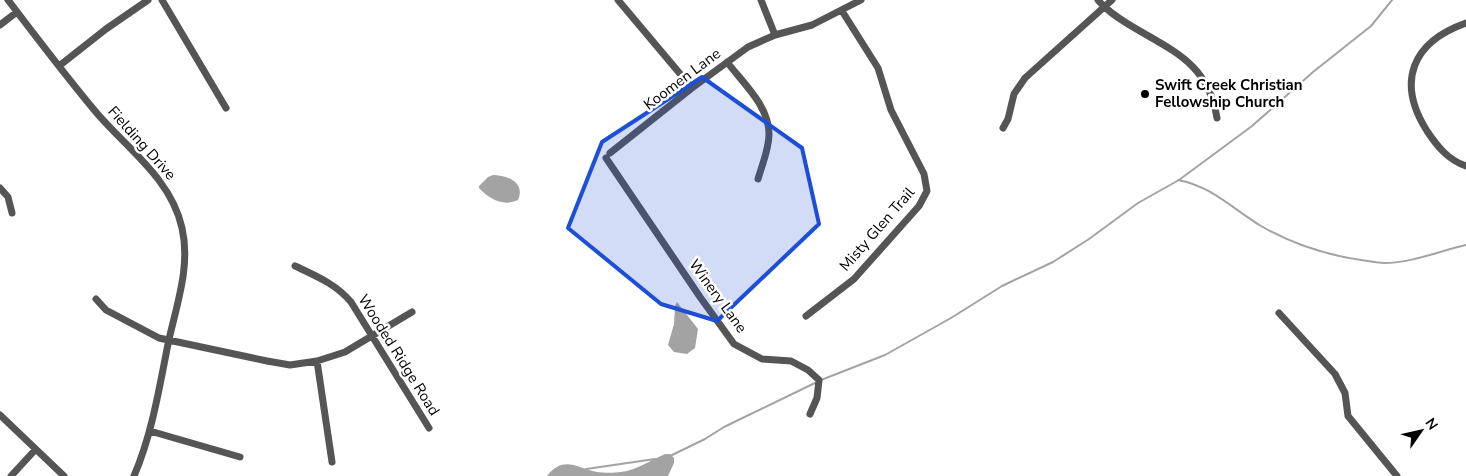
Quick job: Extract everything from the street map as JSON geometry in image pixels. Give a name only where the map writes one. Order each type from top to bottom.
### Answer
[{"type":"street","name":"Fielding Drive","points":[[8,0],[108,126],[158,178],[179,216],[184,238],[185,260],[150,431],[134,476]]},
{"type":"street","points":[[59,66],[148,0]]},
{"type":"street","points":[[162,0],[226,108]]},
{"type":"street","points":[[618,0],[692,88]]},
{"type":"street","points":[[761,0],[775,35]]},
{"type":"street","name":"Koomen Lane","points":[[608,155],[692,88],[748,48],[775,35],[812,25],[861,0]]},
{"type":"street","points":[[1098,0],[1104,7],[1182,56],[1194,66],[1212,95],[1217,118]]},
{"type":"street","points":[[1003,128],[1008,119],[1014,94],[1025,78],[1112,0]]},
{"type":"street","name":"Misty Glen Trail","points":[[806,316],[854,279],[919,206],[928,191],[924,174],[890,110],[878,68],[842,11]]},
{"type":"street","points":[[0,25],[17,12]]},
{"type":"street","points":[[1466,23],[1446,32],[1427,45],[1414,66],[1410,91],[1414,109],[1431,137],[1447,156],[1466,166]]},
{"type":"street","points":[[727,62],[758,101],[767,119],[768,144],[758,179]]},
{"type":"street","name":"Winery Lane","points":[[608,155],[700,297],[734,344],[762,359],[792,362],[808,370],[819,380],[817,398],[810,414]]},
{"type":"street","points":[[0,188],[8,197],[12,213]]},
{"type":"street","name":"Wooded Ridge Road","points":[[295,266],[325,280],[340,291],[356,309],[429,428]]},
{"type":"street","points":[[96,299],[106,310],[150,335],[169,341],[282,364],[317,361],[345,352],[412,312]]},
{"type":"street","points":[[1278,313],[1335,374],[1345,393],[1348,416],[1397,476]]},
{"type":"street","points":[[317,361],[332,462]]},
{"type":"street","points":[[0,415],[64,476]]},
{"type":"street","points":[[150,431],[240,458]]},
{"type":"street","points":[[11,476],[35,450]]},
{"type":"highlighted area","points":[[702,77],[802,148],[819,224],[717,321],[661,304],[568,228],[602,142]]},
{"type":"shaded area","points":[[493,175],[504,176],[517,184],[520,194],[518,200],[507,203],[497,201],[479,188],[488,177]]},
{"type":"shaded area","points":[[677,302],[698,329],[695,348],[687,354],[674,352],[668,345],[674,324]]},
{"type":"shaded area","points":[[665,454],[670,454],[674,458],[674,463],[668,476],[547,476],[559,466],[565,464],[600,472],[615,473],[627,471]]},
{"type":"waterway","points":[[821,380],[885,355],[951,318],[1002,286],[1053,262],[1089,239],[1138,203],[1179,180],[1252,126],[1313,72],[1371,26],[1392,0]]},
{"type":"waterway","points":[[1178,180],[1201,187],[1261,226],[1285,238],[1310,248],[1348,258],[1379,263],[1394,262],[1415,259],[1466,245]]},
{"type":"waterway","points":[[670,456],[705,439],[724,427],[817,382]]},
{"type":"waterway","points":[[586,469],[655,459]]},
{"type":"place","name":"Swift Creek Christian Fellowship Church","points":[[1145,94]]}]
